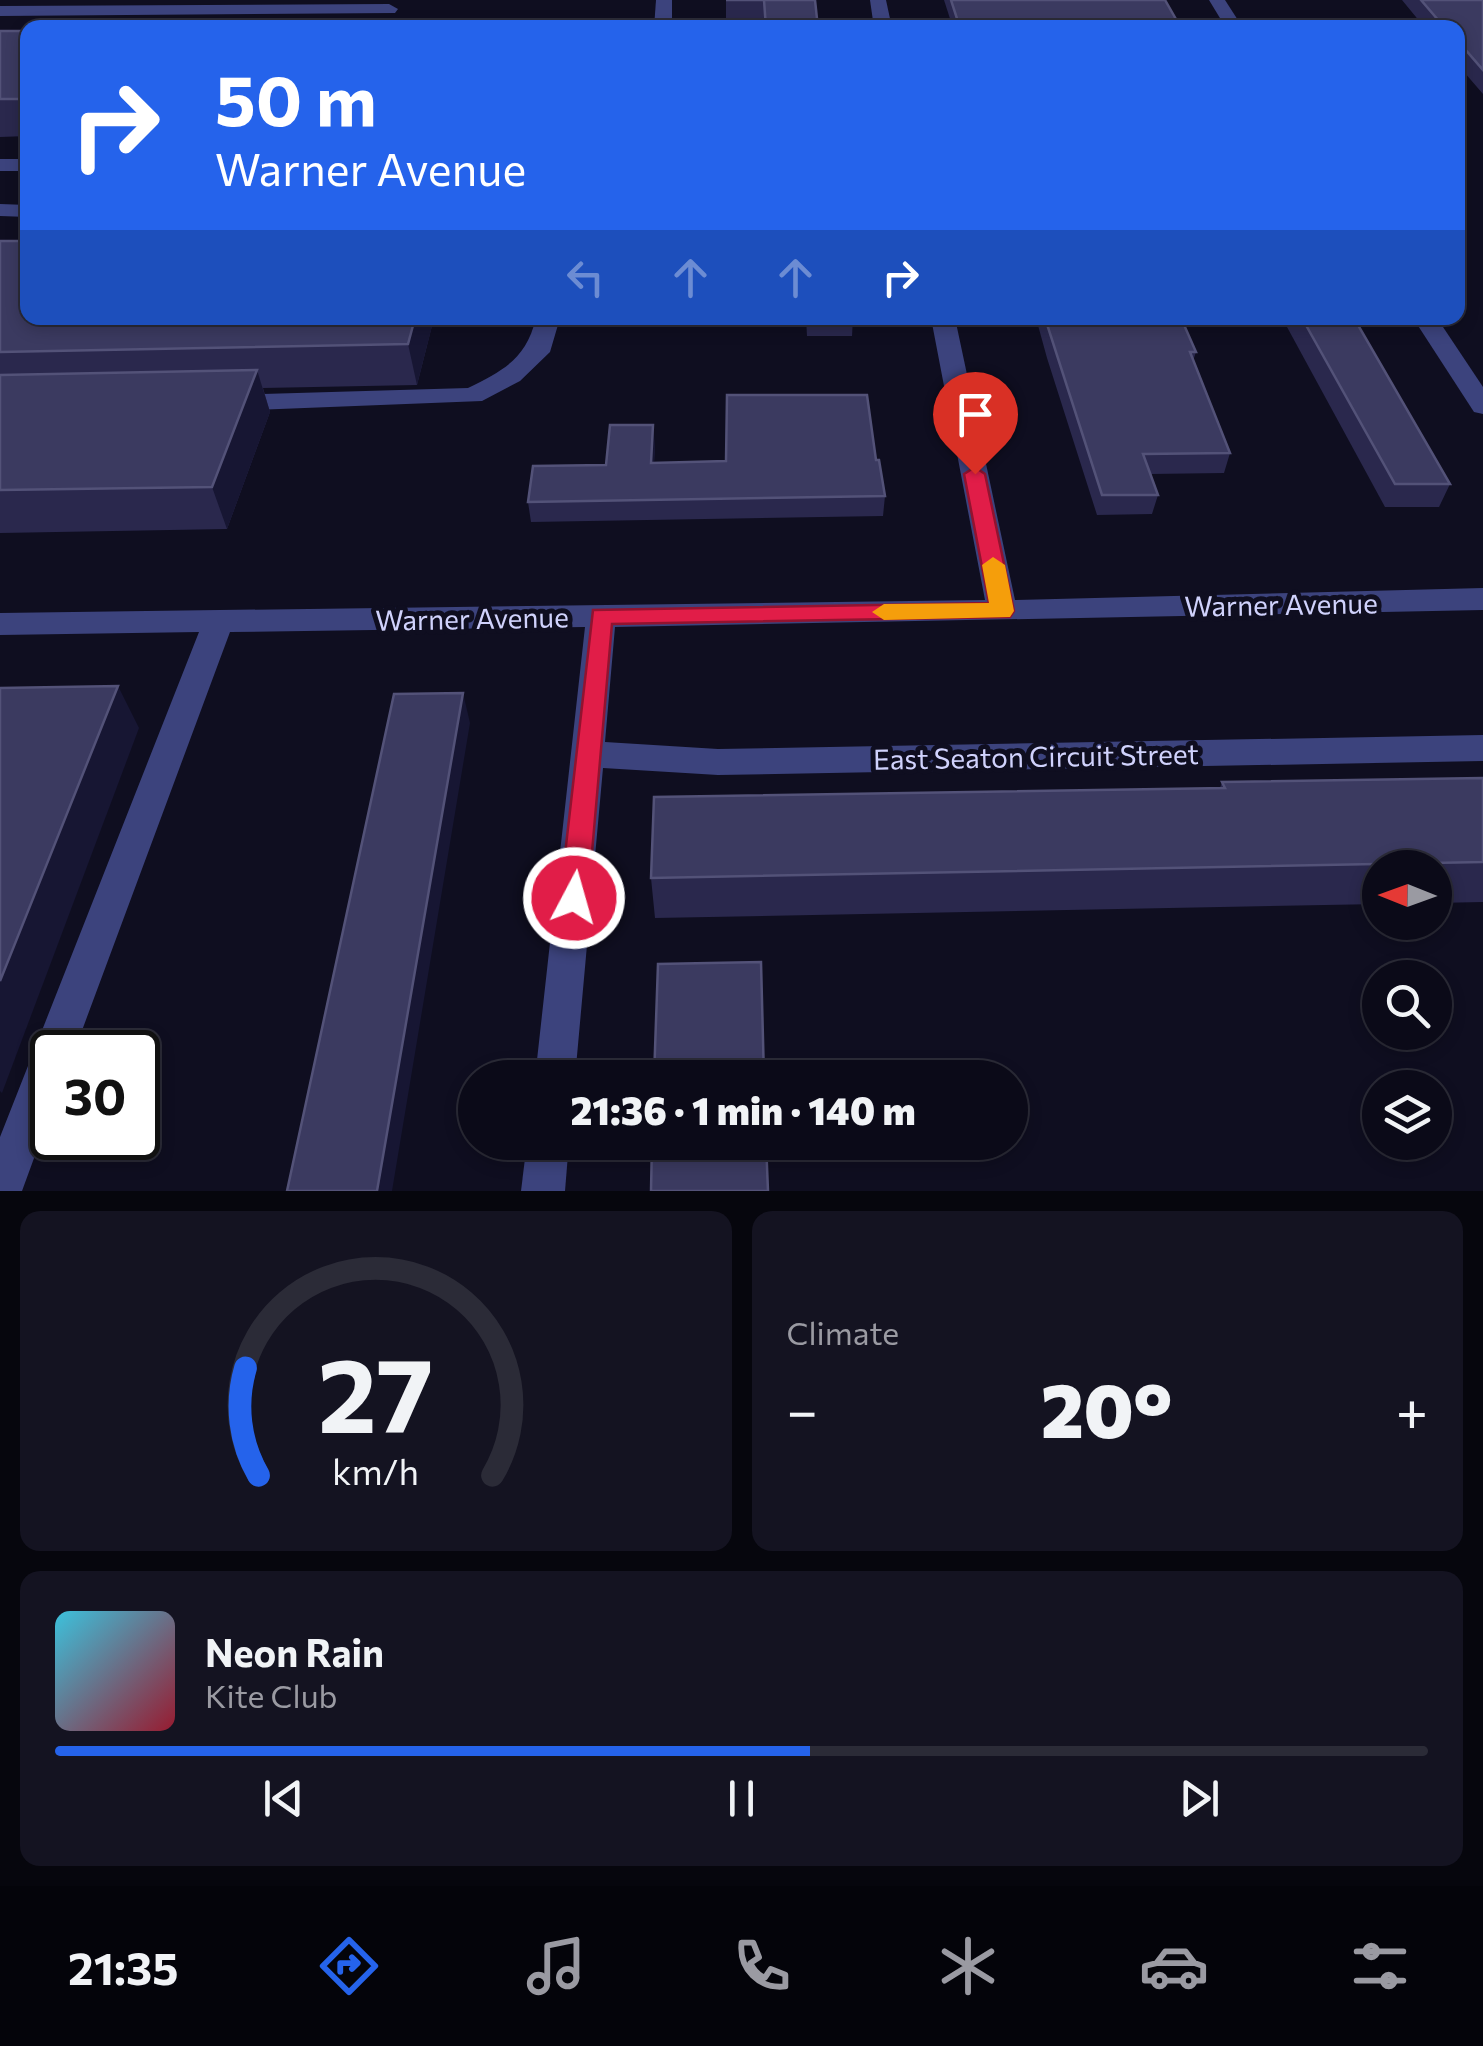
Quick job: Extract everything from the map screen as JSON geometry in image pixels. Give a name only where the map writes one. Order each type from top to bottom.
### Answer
[{"type":"street","points":[[0,11],[389,8]]},
{"type":"street","points":[[198,404],[473,396],[510,376],[541,348],[546,325]]},
{"type":"street","points":[[944,325],[1002,611]]},
{"type":"street","points":[[1430,325],[1483,406]]},
{"type":"street","name":"Warner Avenue","points":[[0,624],[1002,611],[1483,599]]},
{"type":"street","points":[[557,1060],[601,616]]},
{"type":"street","points":[[63,1030],[220,622]]},
{"type":"street","name":"East Seaton Circuit Street","points":[[588,754],[718,762],[1483,748]]},
{"type":"street","points":[[4,1169],[30,1109]]},
{"type":"street","points":[[543,1191],[546,1160]]},
{"type":"building","points":[[764,0],[815,0],[817,20],[765,20]]},
{"type":"building","points":[[951,0],[1165,0],[1176,20],[957,20]]},
{"type":"building","points":[[1421,0],[1483,0],[1483,70],[1465,49],[1465,20],[1438,20]]},
{"type":"building","points":[[0,31],[20,31],[20,99],[0,99]]},
{"type":"building","points":[[0,241],[20,241],[20,325],[413,325],[408,344],[0,352]]},
{"type":"building","points":[[1047,325],[1184,325],[1196,352],[1190,352],[1230,453],[1143,454],[1158,495],[1102,495]]},
{"type":"building","points":[[1306,325],[1358,325],[1450,484],[1395,484]]},
{"type":"building","points":[[257,370],[212,487],[0,490],[0,375]]},
{"type":"building","points":[[727,395],[867,395],[885,496],[528,502],[533,466],[606,465],[610,425],[653,425],[651,463],[726,461]]},
{"type":"building","points":[[118,686],[0,981],[0,688]]},
{"type":"building","points":[[463,693],[377,1191],[287,1191],[394,694]]},
{"type":"building","points":[[1483,778],[1483,862],[1452,863],[1452,850],[1362,850],[1362,864],[651,878],[654,797],[1225,788],[1222,782]]},
{"type":"building","points":[[761,962],[764,1060],[655,1060],[658,964]]},
{"type":"building","points":[[652,1160],[767,1160],[768,1191],[651,1191]]},
{"type":"slow traffic","points":[[884,612],[1002,611],[993,565]]},
{"type":"route","points":[[574,898],[601,616],[1002,611],[975,474]]}]
